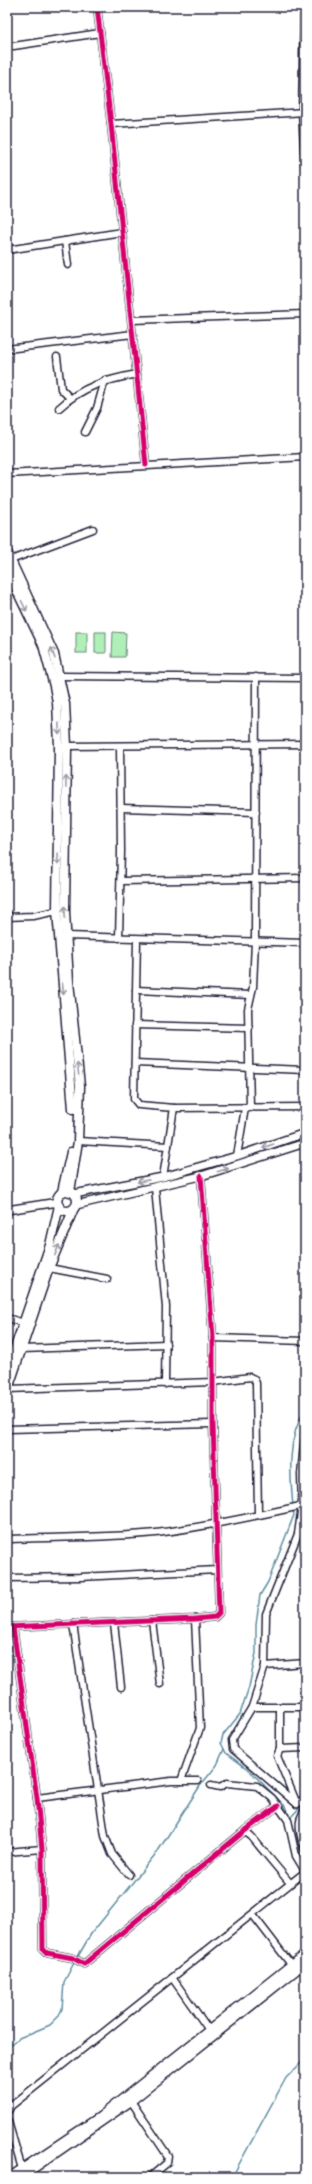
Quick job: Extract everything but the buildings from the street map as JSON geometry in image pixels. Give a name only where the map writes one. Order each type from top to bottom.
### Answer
[{"type":"main road","points":[[7,552],[45,632],[60,676],[65,704],[66,936],[80,1086],[78,1141],[69,1193],[58,1204],[50,1245],[7,1371]]},
{"type":"main road","points":[[7,570],[43,645],[55,692],[59,746],[57,912],[73,1110],[69,1193],[75,1206],[49,1268],[8,1391]]},
{"type":"main road","points":[[58,1204],[64,1210],[75,1206]]},
{"type":"main road","points":[[10,2177],[24,2174],[130,2101],[293,1968],[305,1954]]},
{"type":"main road","points":[[24,2174],[209,2030],[293,1968],[305,1963]]},
{"type":"street","points":[[96,7],[111,124],[146,465]]},
{"type":"street","points":[[304,7],[303,112],[305,166]]},
{"type":"street","points":[[7,47],[100,34]]},
{"type":"street","points":[[111,124],[303,112]]},
{"type":"street","points":[[7,250],[122,232]]},
{"type":"street","points":[[65,241],[68,265]]},
{"type":"street","points":[[132,320],[305,314]]},
{"type":"street","points":[[7,349],[49,342],[133,334]]},
{"type":"street","points":[[57,357],[61,389],[70,398]]},
{"type":"street","points":[[59,408],[70,398],[105,380],[137,374]]},
{"type":"street","points":[[84,432],[97,408],[105,380]]},
{"type":"street","points":[[7,474],[305,456]]},
{"type":"street","points":[[11,560],[93,530]]},
{"type":"street","points":[[60,676],[305,678]]},
{"type":"street","points":[[237,1156],[248,1108],[250,1067],[250,995],[253,987],[256,878],[256,678]]},
{"type":"street","points":[[66,746],[305,744]]},
{"type":"street","points":[[119,938],[121,881],[120,746]]},
{"type":"street","points":[[121,808],[256,812]]},
{"type":"street","points":[[121,881],[305,878]]},
{"type":"street","points":[[7,917],[57,912]]},
{"type":"street","points":[[66,936],[305,943]]},
{"type":"street","points":[[137,939],[134,1099],[136,1102],[139,1105],[174,1108],[305,1107]]},
{"type":"street","points":[[136,990],[250,995]]},
{"type":"street","points":[[135,1025],[249,1028]]},
{"type":"street","points":[[135,1063],[305,1070]]},
{"type":"street","points":[[163,1177],[174,1108]]},
{"type":"street","points":[[69,1193],[163,1177],[237,1156],[305,1133]]},
{"type":"street","points":[[78,1141],[168,1146]]},
{"type":"street","points":[[75,1206],[201,1176],[305,1143]]},
{"type":"street","points":[[201,1176],[213,1338],[213,1424],[219,1613],[215,1617],[195,1619],[10,1627],[37,1798],[42,1849],[43,1949],[47,1953],[73,1958],[82,1964],[93,1958],[244,1831],[278,1806]]},
{"type":"street","points":[[155,1188],[166,1307],[165,1384]]},
{"type":"street","points":[[7,1210],[58,1204]]},
{"type":"street","points":[[49,1268],[107,1279]]},
{"type":"street","points":[[7,1318],[24,1323]]},
{"type":"street","points":[[213,1338],[305,1341]]},
{"type":"street","points":[[22,1349],[166,1344]]},
{"type":"street","points":[[8,1391],[213,1382],[250,1377],[256,1383],[258,1514]]},
{"type":"street","points":[[7,1429],[213,1424]]},
{"type":"street","points":[[297,1804],[233,1748],[232,1740],[252,1707],[265,1666],[266,1614],[298,1534],[303,1506],[305,1434]]},
{"type":"street","points":[[7,1539],[120,1536],[216,1524],[291,1507],[303,1506]]},
{"type":"street","points":[[7,1578],[80,1577],[218,1570]]},
{"type":"street","points":[[181,1781],[200,1728],[195,1619]]},
{"type":"street","points":[[152,1621],[160,1684]]},
{"type":"street","points":[[114,1623],[121,1687]]},
{"type":"street","points":[[73,1624],[97,1791],[108,1846],[112,1854],[129,1875]]},
{"type":"street","points":[[265,1666],[305,1663]]},
{"type":"street","points":[[252,1707],[305,1707]]},
{"type":"street","points":[[280,1707],[280,1750],[277,1756],[297,1804]]},
{"type":"street","points":[[280,1750],[305,1748]]},
{"type":"street","points":[[37,1798],[181,1781],[198,1781]]},
{"type":"street","points":[[7,2113],[11,2106],[173,1979],[253,1915],[290,1883],[304,1875],[296,1856],[288,1820],[278,1806],[257,1786],[227,1783],[220,1787],[211,1785]]},
{"type":"street","points":[[297,1804],[305,1798]]},
{"type":"street","points":[[305,1810],[300,1818],[299,1824],[305,1848]]},
{"type":"street","points":[[244,1831],[251,1836],[290,1883]]},
{"type":"street","points":[[7,1852],[42,1849]]},
{"type":"street","points":[[253,1915],[293,1968]]},
{"type":"street","points":[[173,1979],[209,2030]]},
{"type":"street","points":[[130,2101],[168,2156],[167,2163],[150,2177]]},
{"type":"street","points":[[7,2118],[24,2174]]},
{"type":"green space","points":[[76,632],[87,632],[87,653],[76,653]]},
{"type":"green space","points":[[95,632],[106,632],[106,653],[95,653]]},
{"type":"green space","points":[[113,632],[126,633],[125,657],[112,657]]},
{"type":"waterway","points":[[293,1506],[291,1456],[295,1432],[305,1410]]},
{"type":"waterway","points":[[290,1819],[285,1806],[249,1770],[226,1753],[221,1743],[223,1735],[240,1714],[249,1687],[256,1653],[256,1625],[260,1595],[268,1582],[294,1515],[293,1509]]},
{"type":"waterway","points":[[77,1958],[91,1934],[158,1851],[200,1786],[217,1765],[224,1749]]},
{"type":"waterway","points":[[290,1818],[305,1802]]},
{"type":"waterway","points":[[293,1830],[305,1863]]},
{"type":"waterway","points":[[7,2048],[19,2038],[50,2025],[58,2017],[62,2009],[64,1982],[75,1961]]},
{"type":"waterway","points":[[232,2177],[286,2078],[305,2059]]},
{"type":"cycle path","points":[[97,7],[111,124],[146,465]]},
{"type":"cycle path","points":[[7,1627],[195,1619],[215,1617],[219,1613],[213,1424],[213,1338],[201,1176]]},
{"type":"cycle path","points":[[13,1627],[37,1798],[42,1849],[43,1949],[47,1953],[73,1958],[84,1964],[242,1833],[278,1806]]}]
